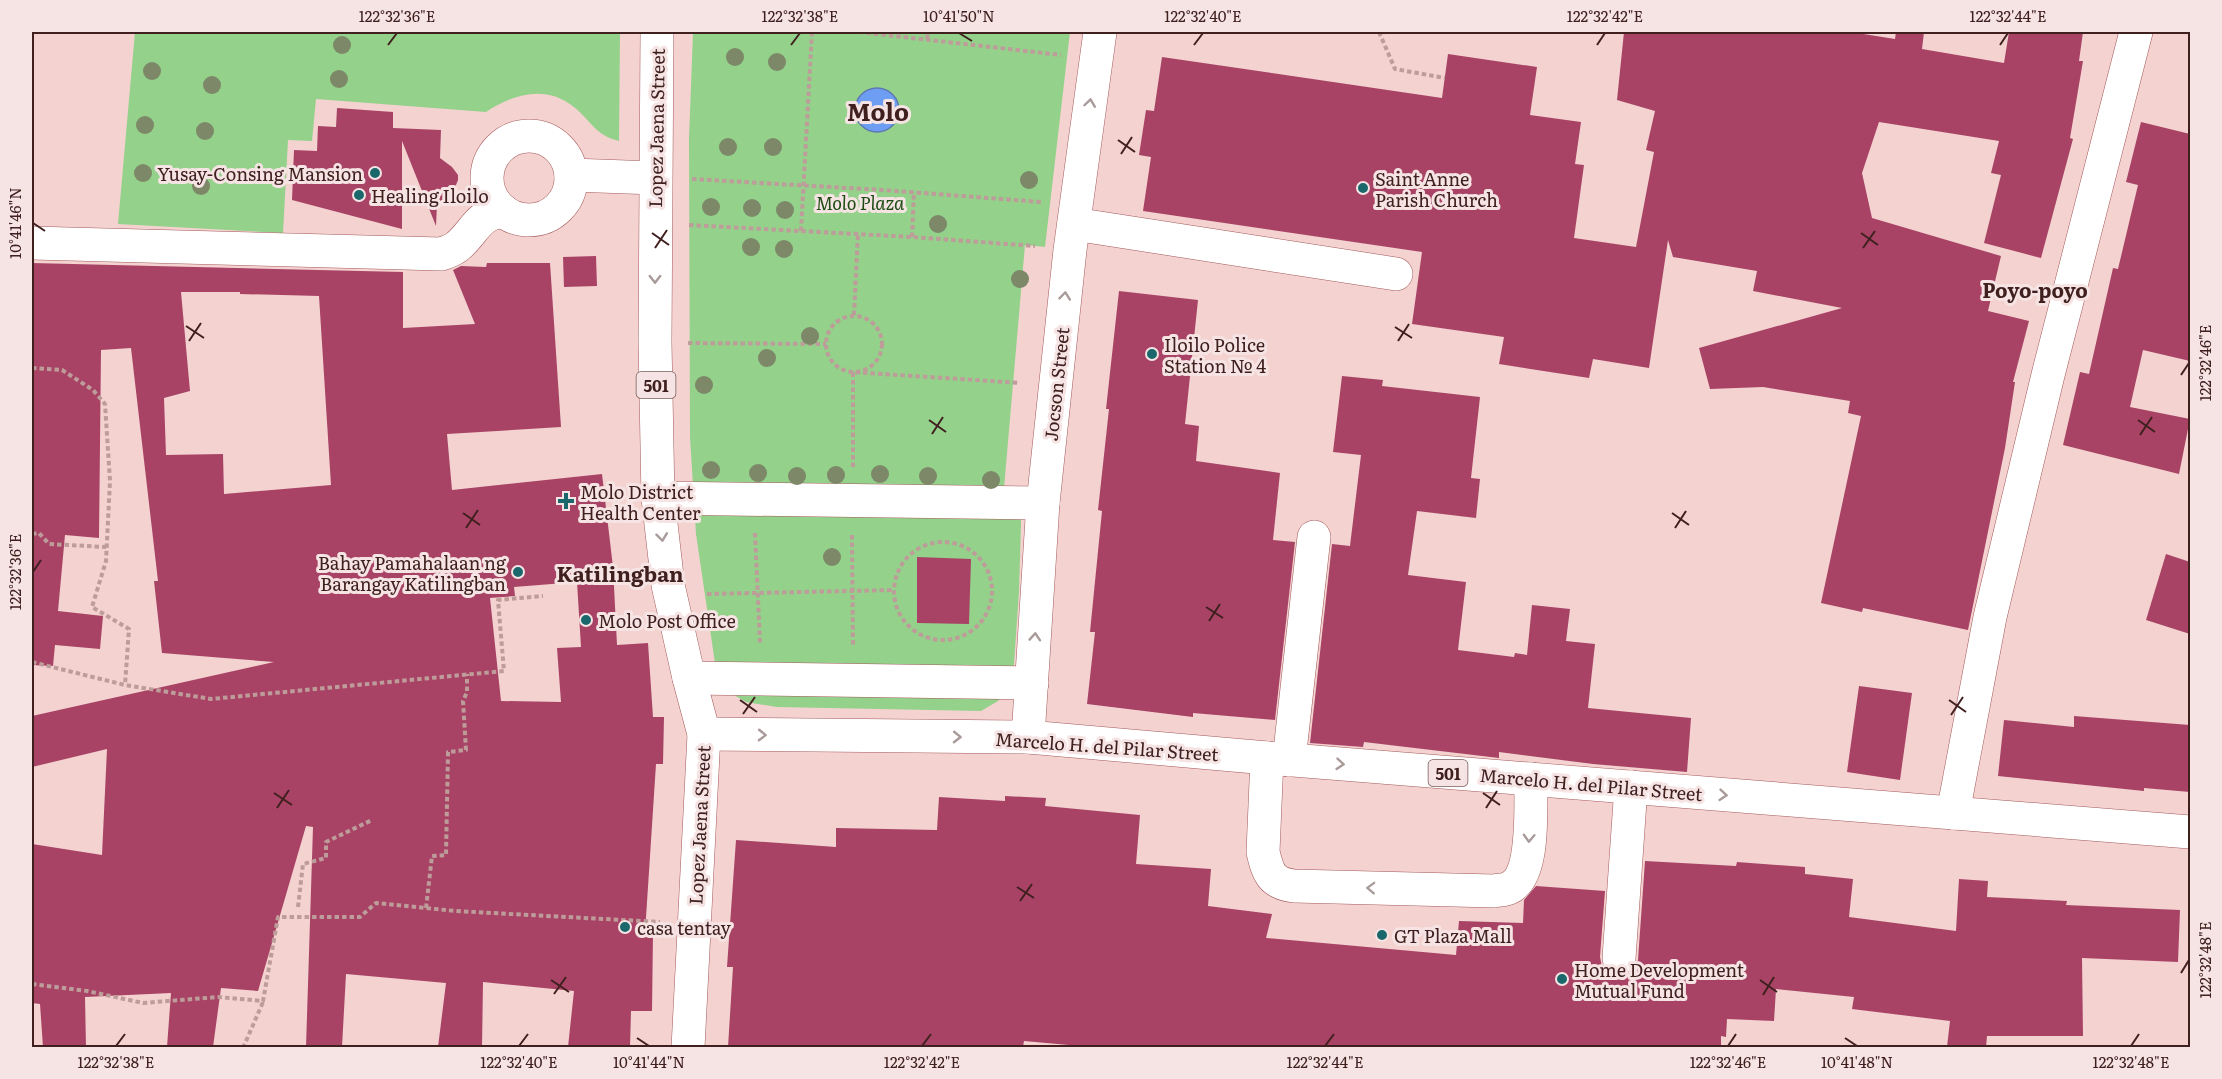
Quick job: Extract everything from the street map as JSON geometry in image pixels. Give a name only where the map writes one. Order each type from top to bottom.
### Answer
[{"type":"main road","name":"Lopez Jaena Street","points":[[657,32],[655,342],[658,498],[668,585],[688,678],[704,734],[688,1047]]},
{"type":"main road","name":"Jocson Street","points":[[1028,737],[1043,503],[1074,226],[1100,32]]},
{"type":"main road","points":[[1953,813],[1990,617],[2048,375],[2136,32]]},
{"type":"main road","points":[[522,136],[549,141],[560,150],[568,162],[571,175],[564,201],[555,211],[542,218],[529,220],[515,218],[503,211],[494,201],[488,188],[487,175],[490,161],[498,149],[508,141],[522,136]]},
{"type":"main road","points":[[571,175],[655,178]]},
{"type":"main road","points":[[32,243],[441,254],[457,247],[479,221],[491,213],[503,211]]},
{"type":"main road","points":[[1074,226],[1396,274]]},
{"type":"main road","points":[[658,498],[1043,503]]},
{"type":"main road","points":[[1314,537],[1263,852],[1272,877],[1282,884],[1294,886],[1494,891],[1509,888],[1519,879],[1529,852],[1531,779]]},
{"type":"main road","points":[[688,678],[1032,683]]},
{"type":"main road","name":"Marcelo H. del Pilar Street","points":[[704,734],[1028,737],[2190,832]]},
{"type":"main road","points":[[1619,958],[1630,787]]},
{"type":"path","points":[[801,231],[812,32]]},
{"type":"path","points":[[859,32],[1066,56]]},
{"type":"path","points":[[927,39],[928,32]]},
{"type":"path","points":[[1379,32],[1395,69],[1445,78]]},
{"type":"path","points":[[655,178],[914,192],[1074,226]]},
{"type":"path","points":[[912,237],[914,192]]},
{"type":"path","points":[[655,223],[1025,245],[1074,226]]},
{"type":"path","points":[[855,315],[858,234]]},
{"type":"path","points":[[853,372],[863,371],[878,359],[882,340],[873,323],[855,315],[840,319],[828,332],[826,344],[829,358],[835,365],[853,372],[1022,383]]},
{"type":"path","points":[[655,342],[826,344]]},
{"type":"path","points":[[32,368],[62,370],[93,390],[105,404],[110,481],[106,561],[92,607],[129,629],[125,685]]},
{"type":"path","points":[[32,534],[39,533],[49,544],[106,547]]},
{"type":"path","points":[[755,533],[761,680]]},
{"type":"path","points":[[941,542],[950,542],[965,547],[979,557],[989,570],[993,586],[992,602],[986,618],[975,630],[961,638],[946,641],[930,639],[915,632],[903,621],[896,606],[894,590],[896,574],[905,560],[917,549],[941,542]]},
{"type":"path","points":[[704,595],[894,590]]},
{"type":"path","points":[[32,662],[125,685],[211,699],[504,671],[498,600],[543,596]]},
{"type":"path","points":[[426,908],[432,856],[446,855],[448,752],[466,750],[463,700],[467,692],[467,674]]},
{"type":"path","points":[[298,906],[303,864],[327,858],[326,843],[372,820]]},
{"type":"path","points":[[243,1047],[263,1001],[278,917],[360,917],[376,903],[694,924]]},
{"type":"path","points":[[32,984],[87,991],[143,1003],[218,997],[263,1001]]},
{"type":"green space","points":[[135,32],[620,32],[619,141],[599,132],[574,107],[563,100],[541,94],[518,96],[486,112],[316,99],[312,141],[288,140],[283,233],[118,224]]},
{"type":"green space","name":"Molo Plaza","points":[[693,32],[1070,32],[1045,247],[1025,245],[1004,488],[1022,489],[1019,592],[1013,678],[1007,692],[998,701],[981,711],[777,707],[746,702],[734,695],[716,670],[696,534],[690,437],[689,139]]},
{"type":"water","points":[[877,88],[886,89],[893,94],[898,101],[898,119],[893,126],[886,131],[877,132],[868,131],[861,126],[856,119],[855,110],[856,101],[861,94],[868,89]]},
{"type":"building","points":[[1624,32],[1851,32],[1895,39],[1896,32],[1924,32],[1922,49],[2004,63],[2009,32],[2083,32],[2079,61],[2083,61],[2070,138],[2073,139],[2041,258],[1984,243],[2001,175],[1991,173],[1999,141],[1879,122],[1862,173],[1872,218],[2001,256],[1988,311],[2029,321],[2013,382],[2015,382],[2005,448],[1968,630],[1863,608],[1862,612],[1821,603],[1861,416],[1848,413],[1850,401],[1763,387],[1710,389],[1699,348],[1842,308],[1753,291],[1757,271],[1673,257],[1668,240],[1649,368],[1593,359],[1589,378],[1499,364],[1504,337],[1412,324],[1422,252],[1143,211],[1151,157],[1139,155],[1146,110],[1154,111],[1162,57],[1442,98],[1448,54],[1537,67],[1530,115],[1581,122],[1575,164],[1584,165],[1574,238],[1636,247],[1654,152],[1646,150],[1655,111],[1617,100]]},
{"type":"building","name":"Yusay-Consing Mansion","points":[[337,108],[393,112],[393,128],[441,130],[440,158],[452,167],[458,175],[458,180],[454,190],[437,204],[436,226],[402,141],[402,229],[292,200],[294,150],[317,151],[318,126],[336,127]]},
{"type":"building","points":[[2141,122],[2190,134],[2190,361],[2143,350],[2130,407],[2190,419],[2179,474],[2063,445],[2080,372],[2089,374],[2113,268],[2118,269],[2138,185],[2126,182]]},
{"type":"building","points":[[596,256],[597,286],[564,287],[563,257]]},
{"type":"building","points":[[32,263],[403,272],[403,328],[475,324],[453,270],[461,266],[486,267],[487,263],[550,263],[561,427],[447,434],[452,490],[602,474],[613,567],[617,645],[648,643],[653,717],[664,717],[663,764],[656,764],[645,933],[653,933],[652,1011],[631,1011],[630,1047],[568,1047],[574,991],[483,982],[482,1047],[438,1047],[446,983],[346,974],[342,1047],[306,1047],[313,827],[306,826],[258,991],[221,988],[213,1047],[167,1047],[171,993],[85,997],[86,1047],[43,1047],[40,1004],[32,1003],[32,844],[102,855],[107,749],[32,767],[32,716],[274,662],[162,653],[154,581],[158,581],[131,348],[101,350],[99,538],[65,535],[58,611],[103,616],[100,649],[55,645],[53,666],[32,665]],"holes":[[[181,292],[319,296],[331,485],[224,494],[223,454],[166,455],[164,398],[190,391]],[[577,582],[581,647],[557,648],[561,702],[501,701],[490,598],[515,596],[514,587]]]},
{"type":"building","points":[[1119,291],[1198,300],[1185,424],[1199,426],[1196,461],[1280,473],[1273,540],[1295,542],[1275,720],[1193,713],[1193,717],[1087,704],[1095,632],[1090,632],[1102,511],[1098,510]]},
{"type":"building","points":[[1342,376],[1383,380],[1382,386],[1480,397],[1471,478],[1480,479],[1476,518],[1417,511],[1408,575],[1466,582],[1458,650],[1514,657],[1515,653],[1527,655],[1532,605],[1570,609],[1566,641],[1595,644],[1588,708],[1691,718],[1687,772],[1593,764],[1499,752],[1499,758],[1364,742],[1363,747],[1310,743],[1332,544],[1350,546],[1361,455],[1333,452]]},
{"type":"building","points":[[2166,554],[2190,562],[2190,634],[2146,620]]},
{"type":"building","points":[[917,557],[971,559],[969,624],[917,623]]},
{"type":"building","points":[[1859,686],[1912,693],[1900,780],[1847,772]]},
{"type":"building","points":[[2074,716],[2190,725],[2190,792],[2144,788],[2144,791],[1998,776],[2004,720],[2074,727]]},
{"type":"building","points":[[1005,796],[1046,798],[1045,806],[1140,815],[1136,864],[1211,869],[1208,906],[1272,914],[1266,938],[1456,955],[1459,921],[1523,923],[1524,900],[1536,886],[1605,891],[1600,957],[1602,967],[1608,973],[1618,977],[1628,975],[1638,960],[1645,861],[1736,866],[1737,862],[1805,867],[1805,874],[1853,879],[1849,917],[1956,931],[1959,879],[1988,881],[1987,897],[2067,901],[2066,905],[2180,910],[2178,962],[2082,958],[2083,1036],[1987,1036],[1986,1047],[1947,1047],[1950,1021],[1852,1009],[1854,997],[1776,989],[1774,1021],[1727,1019],[1726,1037],[1721,1036],[1721,1047],[1091,1047],[1024,1041],[1023,1047],[728,1047],[733,967],[727,967],[736,840],[836,847],[836,828],[937,830],[939,797],[1005,801]]},
{"type":"place","name":"Yusay-Consing Mansion","points":[[375,173]]},
{"type":"place","name":"Saint Anne Parish Church","points":[[1363,188]]},
{"type":"place","name":"Healing Iloilo","points":[[359,195]]},
{"type":"place","name":"Iloilo Police Station № 4","points":[[1152,354]]},
{"type":"place","name":"Molo District Health Center","points":[[566,501]]},
{"type":"place","name":"Bahay Pamahalaan ng Barangay Katilingban","points":[[518,572]]},
{"type":"place","name":"Molo Post Office","points":[[586,620]]},
{"type":"place","name":"casa tentay","points":[[625,927]]},
{"type":"place","name":"GT Plaza Mall","points":[[1382,935]]},
{"type":"place","name":"Home Development Mutual Fund","points":[[1562,979]]},
{"type":"district","name":"Molo","points":[[878,110]]},
{"type":"district","name":"Poyo-poyo","points":[[2035,289]]},
{"type":"district","name":"Katilingban","points":[[620,572]]}]
